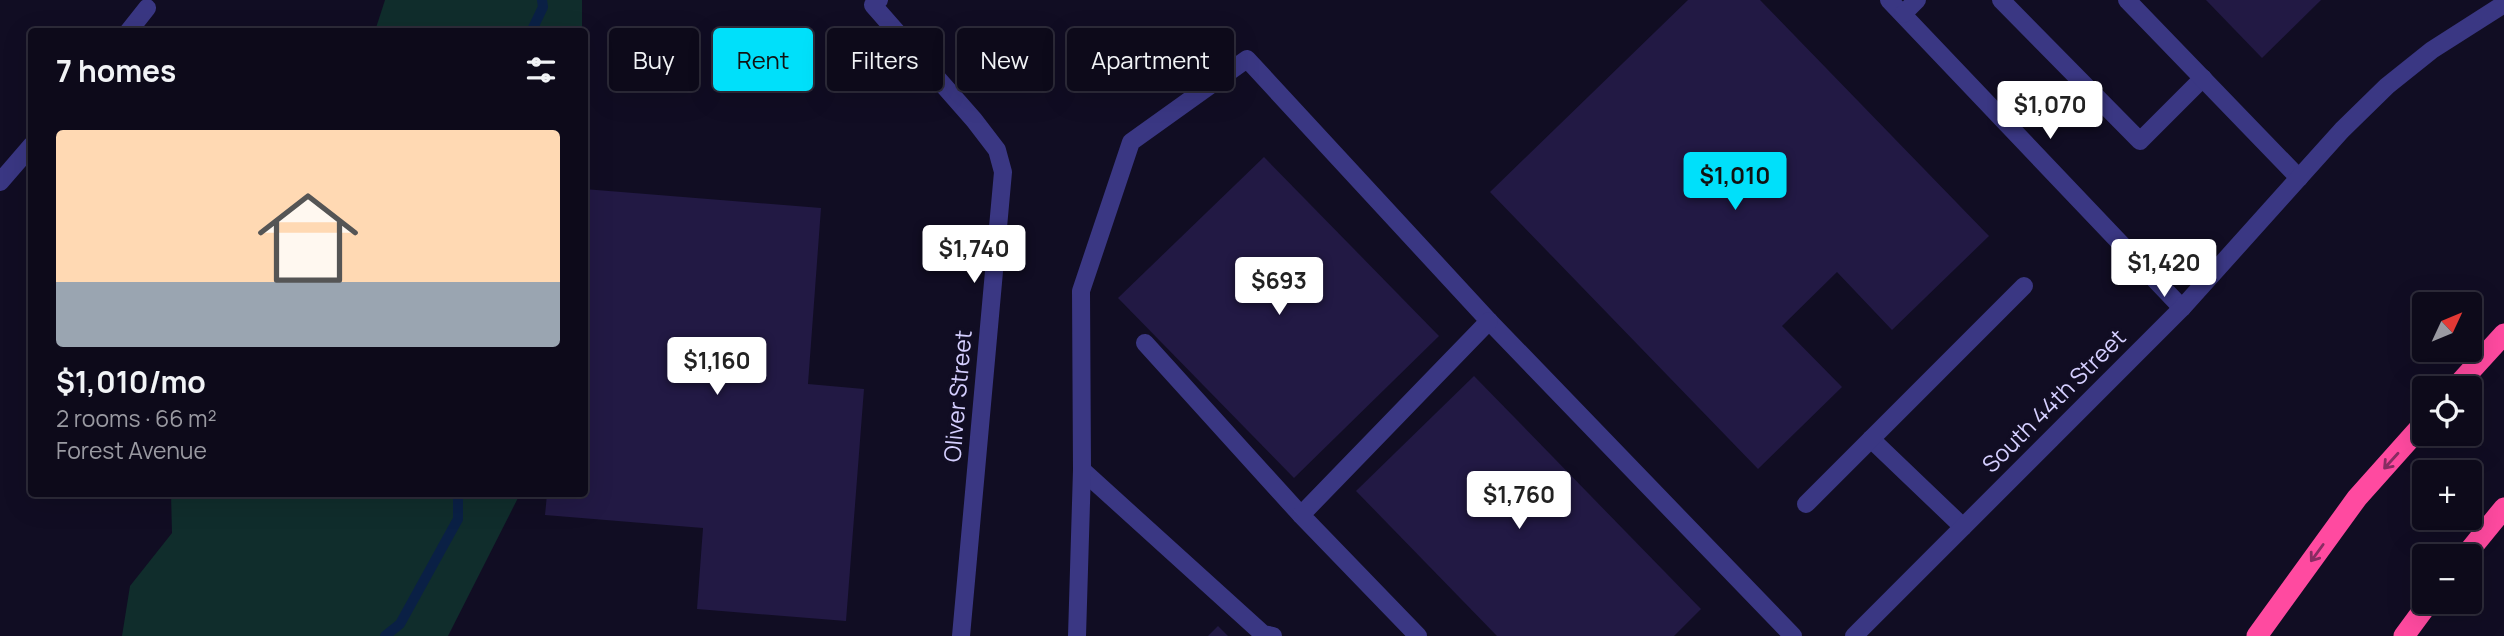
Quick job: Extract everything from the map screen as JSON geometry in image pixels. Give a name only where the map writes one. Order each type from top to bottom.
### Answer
[{"type":"highway","points":[[2466,376],[2504,334]]},
{"type":"highway","points":[[2257,636],[2357,498],[2412,436]]},
{"type":"highway","points":[[2475,544],[2504,508]]},
{"type":"highway","points":[[2404,636],[2420,614]]},
{"type":"street","name":"Oliver Street","points":[[878,0],[873,5],[997,150],[1003,172],[961,636]]},
{"type":"street","points":[[1889,0],[2182,308]]},
{"type":"street","points":[[1903,14],[1917,0]]},
{"type":"street","points":[[2001,0],[2140,141],[2203,78]]},
{"type":"street","points":[[2127,0],[2299,178]]},
{"type":"street","name":"South 44th Street","points":[[1854,636],[2182,308],[2342,130],[2387,86],[2432,50],[2504,4]]},
{"type":"street","points":[[131,28],[147,8]]},
{"type":"street","points":[[1077,636],[1082,470],[1081,291],[1131,142],[1247,59],[1489,321],[1793,636]]},
{"type":"street","points":[[0,182],[28,150]]},
{"type":"street","points":[[1807,504],[2024,286]]},
{"type":"street","points":[[1301,515],[1489,321]]},
{"type":"street","points":[[1145,343],[1301,515],[1418,636]]},
{"type":"street","points":[[1871,439],[1963,527]]},
{"type":"street","points":[[1082,470],[1263,634],[1273,636]]},
{"type":"green space","points":[[385,0],[582,0],[582,28],[376,28]]},
{"type":"green space","points":[[171,497],[518,497],[448,636],[122,636],[130,586],[172,533]]},
{"type":"building","points":[[1688,0],[1760,0],[1989,236],[1892,330],[1837,272],[1782,326],[1842,387],[1758,469],[1490,192]]},
{"type":"building","points":[[2206,0],[2321,0],[2262,58]]},
{"type":"building","points":[[1264,157],[1439,336],[1294,478],[1118,298]]},
{"type":"building","points":[[588,189],[821,208],[808,384],[864,389],[846,621],[697,609],[703,528],[545,515],[547,497],[588,497]]},
{"type":"building","points":[[1474,376],[1701,609],[1674,636],[1497,636],[1356,491]]},
{"type":"building","points":[[1218,626],[1228,636],[1208,636]]},
{"type":"waterway","points":[[533,28],[543,7],[542,0]]},
{"type":"waterway","points":[[385,636],[400,624],[458,519],[458,497]]}]
